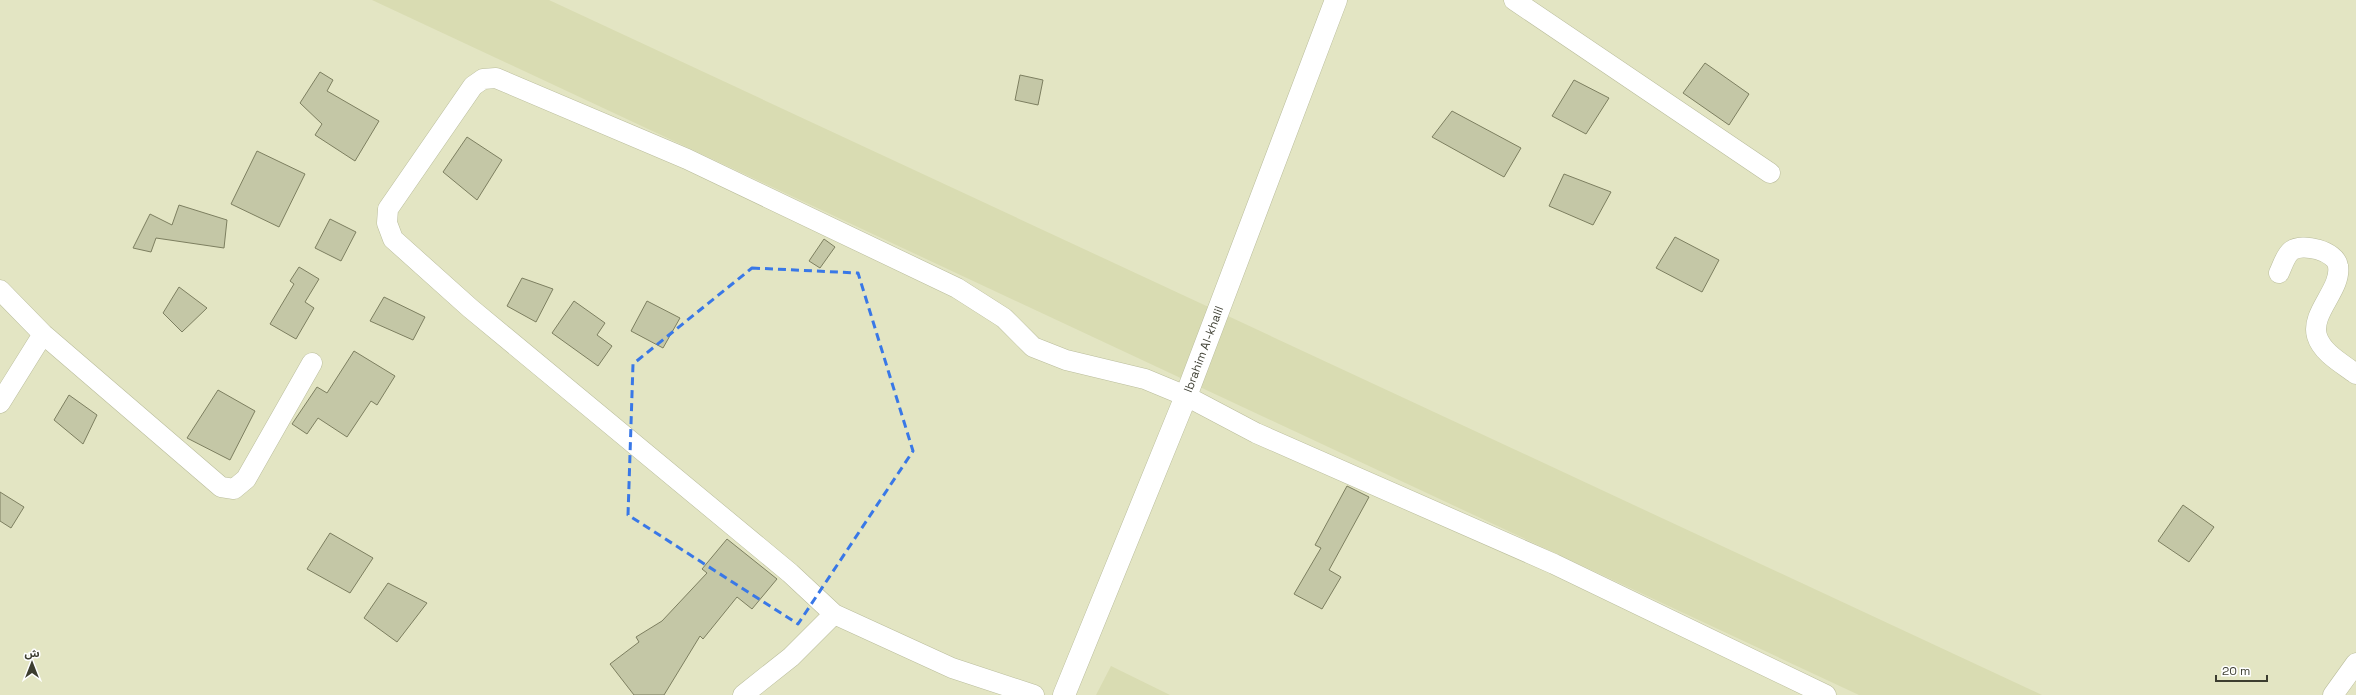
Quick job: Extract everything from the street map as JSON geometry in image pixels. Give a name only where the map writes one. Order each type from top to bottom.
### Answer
[{"type":"street","name":"Ibrahim Al-khalil","points":[[1064,695],[1186,396],[1336,0]]},
{"type":"street","points":[[1514,0],[1770,173]]},
{"type":"street","points":[[1034,695],[952,668],[834,614],[790,573],[470,308],[393,239],[387,223],[388,209],[474,86],[483,79],[496,78],[687,159],[957,288],[1004,318],[1032,347],[1066,360],[1145,379],[1186,396],[1256,433],[1554,564],[1826,695]]},
{"type":"street","points":[[2280,273],[2289,253],[2298,248],[2325,252],[2335,259],[2338,270],[2334,287],[2322,308],[2316,328],[2317,336],[2330,355],[2356,374]]},
{"type":"street","points":[[0,290],[43,334],[221,487],[234,489],[246,479],[312,363]]},
{"type":"street","points":[[0,403],[43,334]]},
{"type":"street","points":[[743,695],[791,657],[834,614]]},
{"type":"street","points":[[2333,695],[2356,663]]},
{"type":"highlighted area","points":[[752,268],[858,273],[913,451],[798,624],[628,515],[633,364]]},
{"type":"shaded area","points":[[372,0],[549,0],[2042,695],[1859,695]]},
{"type":"shaded area","points":[[1111,666],[1170,695],[1096,695]]},
{"type":"building","points":[[1705,63],[1749,94],[1729,125],[1683,93]]},
{"type":"building","points":[[320,72],[333,80],[327,91],[379,121],[355,161],[315,135],[322,124],[300,103]]},
{"type":"building","points":[[1020,75],[1043,80],[1038,105],[1015,100]]},
{"type":"building","points":[[1574,80],[1609,98],[1586,134],[1552,116]]},
{"type":"building","points":[[1452,111],[1521,148],[1504,177],[1432,137]]},
{"type":"building","points":[[467,137],[502,160],[477,200],[443,172]]},
{"type":"building","points":[[257,151],[305,174],[279,227],[231,204]]},
{"type":"building","points":[[1564,174],[1611,192],[1593,225],[1549,206]]},
{"type":"building","points":[[179,205],[227,220],[224,248],[156,238],[151,252],[133,248],[150,214],[172,225]]},
{"type":"building","points":[[330,219],[356,232],[341,261],[315,248]]},
{"type":"building","points":[[1675,237],[1719,260],[1702,292],[1656,268]]},
{"type":"building","points":[[824,239],[835,247],[820,268],[809,261]]},
{"type":"building","points":[[299,267],[319,279],[305,302],[314,308],[296,339],[270,324],[294,284],[290,281]]},
{"type":"building","points":[[522,278],[553,289],[536,322],[507,306]]},
{"type":"building","points":[[179,287],[207,308],[182,332],[163,313]]},
{"type":"building","points":[[384,297],[425,317],[413,340],[370,321]]},
{"type":"building","points":[[574,301],[605,323],[597,335],[612,346],[598,366],[552,333]]},
{"type":"building","points":[[647,301],[680,318],[663,348],[631,331]]},
{"type":"building","points":[[354,351],[395,376],[377,405],[371,401],[347,437],[318,418],[307,434],[292,424],[317,387],[327,393]]},
{"type":"building","points":[[218,390],[255,411],[230,460],[187,438]]},
{"type":"building","points":[[69,395],[97,415],[83,444],[54,420]]},
{"type":"building","points":[[1347,486],[1369,497],[1329,570],[1341,577],[1322,609],[1294,594],[1321,548],[1315,545]]},
{"type":"building","points":[[0,492],[24,507],[11,528],[0,521]]},
{"type":"building","points":[[2183,505],[2214,527],[2189,562],[2158,541]]},
{"type":"building","points":[[330,533],[373,558],[350,593],[307,569]]},
{"type":"building","points":[[727,539],[777,579],[752,609],[737,597],[703,639],[700,636],[664,695],[634,695],[610,664],[639,642],[636,637],[662,621],[707,573],[702,569]]},
{"type":"building","points":[[388,583],[427,603],[397,642],[364,618]]}]
